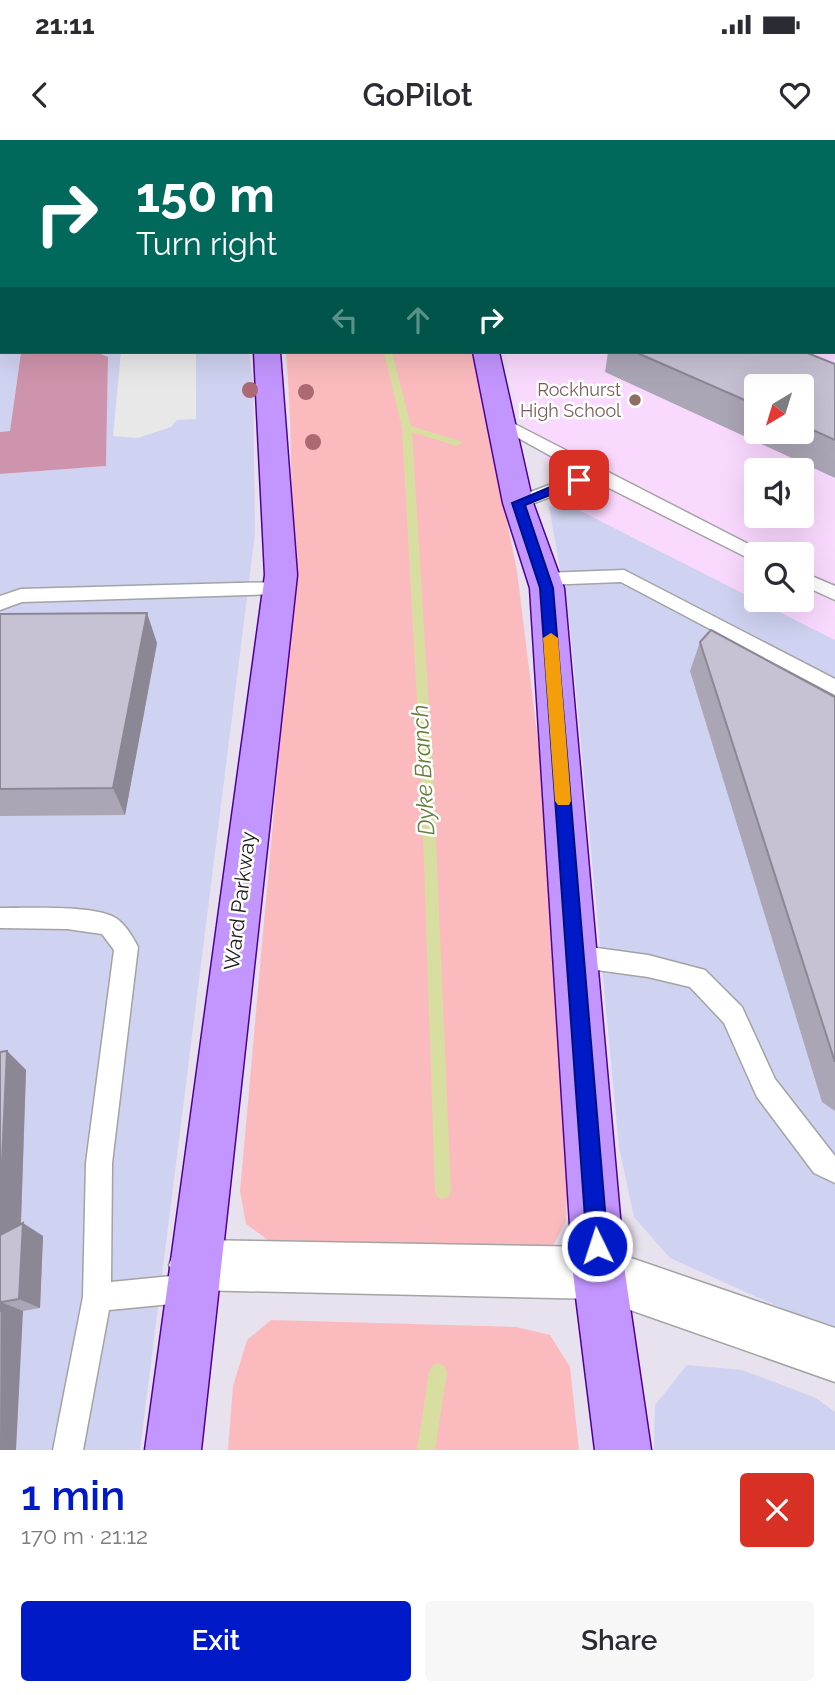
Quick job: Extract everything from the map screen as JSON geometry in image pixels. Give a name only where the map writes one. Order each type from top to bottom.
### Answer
[{"type":"main road","name":"Ward Parkway","points":[[173,1450],[279,588],[267,354]]},
{"type":"main road","points":[[486,354],[518,503],[547,588],[599,1273],[623,1450]]},
{"type":"street","points":[[193,1277],[599,1273],[835,1355]]},
{"type":"lane","points":[[499,421],[609,481],[744,549]]},
{"type":"lane","points":[[518,503],[579,480],[609,481]]},
{"type":"lane","points":[[544,579],[624,576],[835,688]]},
{"type":"lane","points":[[814,584],[835,594]]},
{"type":"lane","points":[[0,603],[20,596],[279,588]]},
{"type":"lane","points":[[0,918],[67,919],[108,925],[126,947],[99,1163],[97,1297],[68,1450]]},
{"type":"lane","points":[[575,956],[648,966],[697,978],[733,1015],[766,1087],[824,1164],[835,1170]]},
{"type":"lane","points":[[97,1297],[193,1277]]},
{"type":"shaded area","points":[[0,354],[21,354],[10,431],[0,432]]},
{"type":"shaded area","points":[[21,354],[101,354],[108,357],[106,466],[0,474],[0,432],[10,431]]},
{"type":"shaded area","points":[[101,354],[249,354],[253,383],[255,534],[140,1450],[0,1450],[0,474],[106,466],[108,357]]},
{"type":"shaded area","points":[[121,354],[196,354],[196,419],[177,420],[171,427],[138,438],[113,436]]},
{"type":"shaded area","points":[[286,354],[473,354],[517,571],[543,782],[567,1193],[566,1220],[553,1246],[268,1240],[246,1224],[240,1191],[286,653],[291,532],[290,412]]},
{"type":"shaded area","name":"Rockhurst High School","points":[[505,354],[835,354],[835,640],[780,612],[814,612],[814,542],[744,542],[744,594],[573,507],[517,412]]},
{"type":"shaded area","points":[[549,506],[573,507],[744,594],[744,612],[780,612],[835,640],[835,1332],[670,1258],[634,1217],[619,1147],[570,627]]},
{"type":"shaded area","points":[[271,1320],[516,1327],[550,1335],[570,1367],[579,1450],[228,1450],[233,1386],[247,1340]]},
{"type":"shaded area","points":[[687,1365],[742,1370],[816,1398],[835,1412],[835,1450],[654,1450],[655,1405]]},
{"type":"building","points":[[640,354],[810,354],[835,364],[835,440],[814,430],[814,374],[744,374],[744,400]]},
{"type":"building","points":[[147,613],[113,788],[0,789],[0,614]]},
{"type":"building","points":[[711,630],[835,697],[835,1062],[700,642]]},
{"type":"building","points":[[7,1051],[0,1206],[0,1052]]},
{"type":"building","points":[[23,1223],[19,1299],[1,1302],[0,1312],[0,1235]]},
{"type":"waterway","name":"Dyke Branch","points":[[388,354],[407,428]]},
{"type":"waterway","points":[[407,428],[457,443]]},
{"type":"waterway","name":"Dyke Branch","points":[[407,428],[427,774],[443,1191]]},
{"type":"waterway","name":"Dyke Branch","points":[[426,1450],[438,1372]]},
{"type":"slow traffic","points":[[551,638],[563,801]]},
{"type":"place","name":"Rockhurst High School","points":[[635,400]]},
{"type":"route","points":[[579,480],[518,503],[547,588],[597,1246]]}]
